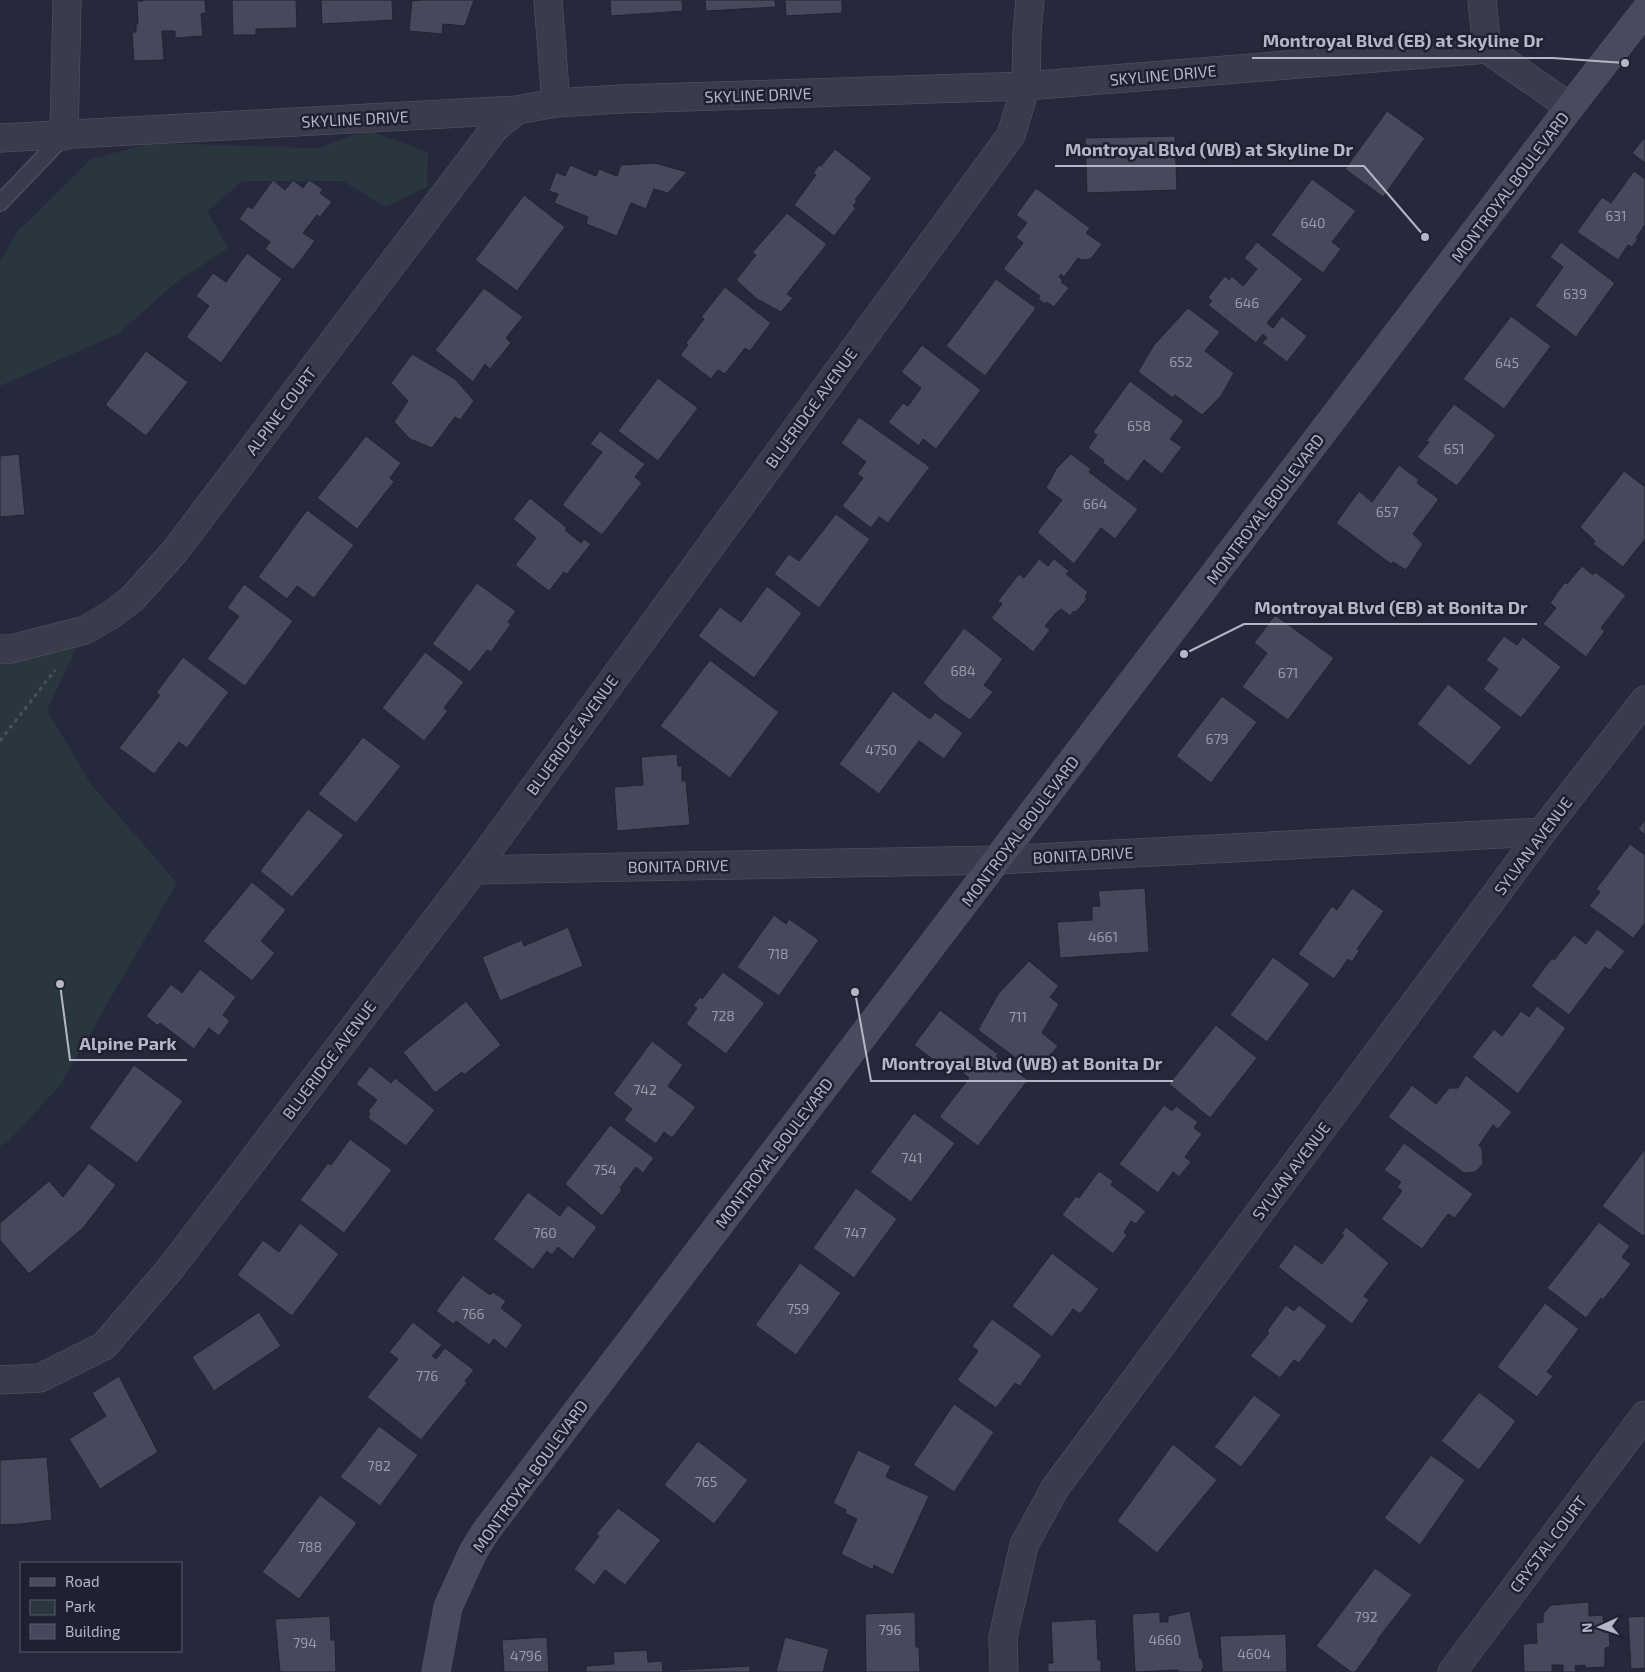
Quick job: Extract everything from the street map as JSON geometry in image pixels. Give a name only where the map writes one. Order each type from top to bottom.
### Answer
[{"type":"street","points":[[64,136],[67,0]]},
{"type":"street","points":[[548,0],[556,103]]},
{"type":"street","name":"BLUERIDGE AVENUE","points":[[0,1380],[40,1378],[104,1346],[170,1269],[474,870],[1011,135],[1026,86],[1027,32],[1030,0]]},
{"type":"street","points":[[1482,0],[1488,49],[1570,107]]},
{"type":"street","name":"MONTROYAL BOULEVARD","points":[[436,1672],[448,1607],[473,1552],[486,1531],[1645,11]]},
{"type":"street","name":"SKYLINE DRIVE","points":[[0,138],[517,110],[556,103],[1026,86],[1488,49]]},
{"type":"street","name":"ALPINE COURT","points":[[0,649],[11,649],[85,630],[111,615],[132,598],[175,551],[495,128],[517,110]]},
{"type":"street","name":"SYLVAN AVENUE","points":[[1004,1672],[1004,1637],[1024,1545],[1055,1488],[1542,832],[1645,700]]},
{"type":"street","name":"BONITA DRIVE","points":[[474,870],[998,860],[1542,832]]},
{"type":"street","name":"CRYSTAL COURT","points":[[1452,1672],[1645,1415]]},
{"type":"lane","points":[[0,203],[64,136]]},
{"type":"path","points":[[0,741],[57,667]]},
{"type":"green space","points":[[367,130],[428,152],[427,187],[386,207],[343,181],[243,181],[207,211],[228,248],[174,284],[118,334],[0,386],[0,261],[17,232],[91,159],[152,143],[319,148]]},
{"type":"green space","points":[[85,630],[47,710],[90,783],[177,883],[61,1084],[8,1142],[0,1146],[0,659]]},
{"type":"building","points":[[205,0],[206,13],[201,14],[203,36],[175,38],[175,31],[162,31],[164,60],[134,61],[132,32],[136,32],[136,24],[138,24],[137,1]]},
{"type":"building","points":[[232,0],[296,0],[297,28],[256,29],[256,35],[233,35]]},
{"type":"building","points":[[321,0],[392,0],[393,20],[322,24]]},
{"type":"building","points":[[474,0],[465,26],[443,24],[442,34],[409,31],[412,1]]},
{"type":"building","points":[[610,0],[682,0],[683,11],[611,16]]},
{"type":"building","points":[[705,0],[775,0],[776,7],[706,11]]},
{"type":"building","points":[[785,0],[842,0],[842,13],[786,16]]},
{"type":"building","points":[[1387,111],[1425,138],[1383,197],[1345,169]]},
{"type":"building","points":[[1175,136],[1177,190],[1087,193],[1085,138]]},
{"type":"building","points":[[1645,137],[1645,163],[1632,153]]},
{"type":"building","points":[[835,149],[872,178],[855,200],[857,201],[853,206],[856,208],[834,236],[794,205],[816,175],[813,173]]},
{"type":"building","points":[[655,163],[687,172],[668,193],[654,189],[646,209],[631,203],[617,236],[586,224],[588,217],[554,203],[558,194],[549,191],[556,172],[565,176],[570,165],[596,176],[599,169],[617,176],[621,165]]},
{"type":"building","points":[[1634,171],[1645,179],[1645,225],[1632,247],[1628,245],[1618,260],[1577,232],[1602,197],[1611,203]]},
{"type":"building","points":[[1312,179],[1356,211],[1332,242],[1341,249],[1323,273],[1271,235]]},
{"type":"building","points":[[273,180],[285,190],[293,180],[303,188],[309,180],[323,189],[320,193],[332,202],[320,217],[317,215],[303,233],[315,241],[293,270],[265,249],[270,242],[239,219],[248,206],[252,209]]},
{"type":"building","points":[[1036,188],[1090,228],[1086,233],[1102,244],[1091,259],[1081,260],[1078,258],[1064,277],[1061,274],[1059,277],[1063,281],[1061,282],[1069,288],[1054,307],[1038,299],[1040,296],[1003,269],[1023,243],[1016,237],[1027,223],[1016,215]]},
{"type":"building","points":[[524,195],[565,227],[517,291],[475,260]]},
{"type":"building","points":[[787,213],[827,244],[787,294],[793,298],[781,312],[757,299],[736,280],[756,255],[752,253]]},
{"type":"building","points":[[1257,242],[1303,279],[1267,323],[1273,328],[1282,316],[1307,336],[1287,362],[1262,343],[1267,338],[1263,334],[1256,343],[1208,305],[1212,301],[1208,297],[1225,276],[1229,280],[1232,276],[1243,286],[1257,269],[1244,258]]},
{"type":"building","points":[[1561,242],[1615,283],[1576,337],[1535,306],[1563,267],[1550,257]]},
{"type":"building","points":[[247,253],[282,279],[221,363],[186,337],[209,306],[196,296],[213,273],[226,282]]},
{"type":"building","points":[[996,279],[1036,308],[985,376],[946,346]]},
{"type":"building","points":[[725,287],[771,323],[750,351],[745,348],[725,374],[718,370],[711,379],[680,355],[688,345],[686,343],[704,319],[701,317]]},
{"type":"building","points":[[484,288],[523,317],[506,338],[511,343],[490,369],[485,364],[473,382],[435,350]]},
{"type":"building","points":[[1188,308],[1220,332],[1205,351],[1234,373],[1221,396],[1202,415],[1175,395],[1173,398],[1138,372],[1154,345]]},
{"type":"building","points":[[1511,316],[1551,346],[1504,409],[1463,379]]},
{"type":"building","points":[[922,345],[981,390],[936,449],[923,439],[919,446],[888,422],[903,403],[908,406],[921,388],[901,372]]},
{"type":"building","points":[[146,351],[188,382],[146,436],[105,405]]},
{"type":"building","points":[[412,354],[455,379],[474,401],[460,420],[455,417],[432,448],[410,439],[394,422],[408,401],[391,383]]},
{"type":"building","points":[[658,378],[698,408],[658,461],[618,431]]},
{"type":"building","points":[[1130,381],[1184,421],[1170,439],[1182,447],[1162,474],[1144,460],[1128,482],[1103,463],[1104,460],[1088,448],[1097,435],[1093,432]]},
{"type":"building","points":[[1454,404],[1496,435],[1457,486],[1417,457],[1429,442],[1426,441]]},
{"type":"building","points":[[859,417],[930,467],[888,523],[879,517],[871,528],[842,506],[863,478],[857,474],[866,462],[841,443]]},
{"type":"building","points":[[600,431],[645,464],[635,477],[642,483],[602,535],[562,505],[602,452],[590,444]]},
{"type":"building","points":[[366,436],[401,463],[390,478],[394,482],[357,529],[317,498]]},
{"type":"building","points":[[19,454],[25,515],[0,517],[0,456]]},
{"type":"building","points":[[1071,454],[1091,469],[1089,472],[1138,509],[1115,539],[1101,528],[1074,564],[1037,532],[1062,500],[1046,488],[1056,469]]},
{"type":"building","points":[[1399,465],[1419,480],[1417,483],[1439,499],[1413,534],[1423,544],[1406,570],[1393,562],[1391,564],[1336,523],[1359,491],[1372,502]]},
{"type":"building","points":[[1624,471],[1645,487],[1645,539],[1623,567],[1593,544],[1595,541],[1580,527]]},
{"type":"building","points":[[530,498],[567,528],[565,530],[581,543],[584,539],[591,544],[567,574],[564,572],[549,591],[515,565],[536,538],[513,519]]},
{"type":"building","points":[[307,510],[354,545],[314,598],[297,586],[287,599],[258,577]]},
{"type":"building","points":[[836,514],[870,539],[819,608],[774,574],[789,554],[799,561]]},
{"type":"building","points":[[1039,559],[1048,566],[1054,559],[1069,571],[1066,574],[1088,592],[1085,597],[1087,599],[1070,616],[1061,609],[1055,614],[1045,626],[1050,630],[1033,652],[991,618],[1002,604],[998,601],[1019,574],[1024,578]]},
{"type":"building","points":[[1582,566],[1593,575],[1595,572],[1626,595],[1601,628],[1605,631],[1586,657],[1543,624],[1556,608],[1550,603],[1565,582],[1567,584]]},
{"type":"building","points":[[477,583],[516,611],[508,622],[511,624],[491,652],[487,650],[470,672],[432,644]]},
{"type":"building","points":[[244,584],[293,621],[245,686],[207,659],[239,616],[227,608]]},
{"type":"building","points":[[767,586],[802,613],[754,678],[698,636],[720,607],[741,622]]},
{"type":"building","points":[[1275,615],[1334,658],[1288,720],[1242,687],[1267,653],[1254,643]]},
{"type":"building","points":[[964,628],[1003,659],[984,685],[993,692],[970,720],[941,700],[923,683]]},
{"type":"building","points":[[1504,636],[1517,645],[1523,637],[1561,667],[1521,718],[1483,689],[1498,669],[1486,660]]},
{"type":"building","points":[[425,652],[464,682],[444,708],[448,711],[424,741],[382,708]]},
{"type":"building","points":[[183,657],[229,692],[187,748],[179,742],[154,774],[119,748],[160,695],[156,693]]},
{"type":"building","points":[[710,660],[779,712],[730,778],[660,726]]},
{"type":"building","points":[[1448,684],[1502,727],[1470,766],[1417,724]]},
{"type":"building","points":[[893,691],[930,719],[935,712],[963,733],[944,759],[919,741],[879,794],[839,764]]},
{"type":"building","points":[[1222,696],[1257,722],[1211,783],[1176,756]]},
{"type":"building","points":[[363,737],[401,766],[356,823],[318,794]]},
{"type":"building","points":[[677,754],[678,766],[682,766],[682,781],[686,781],[690,825],[617,831],[614,787],[643,785],[641,757]]},
{"type":"building","points":[[308,809],[344,835],[292,897],[260,871]]},
{"type":"building","points":[[1645,820],[1645,835],[1638,829]]},
{"type":"building","points":[[1630,844],[1645,855],[1645,923],[1633,938],[1589,906],[1600,892],[1596,889]]},
{"type":"building","points":[[252,882],[286,910],[261,941],[275,953],[252,981],[203,941]]},
{"type":"building","points":[[1145,888],[1149,952],[1060,958],[1057,922],[1092,920],[1092,906],[1100,906],[1098,891]]},
{"type":"building","points":[[1352,888],[1384,911],[1357,949],[1359,951],[1352,962],[1348,959],[1334,979],[1298,954],[1332,906],[1337,910]]},
{"type":"building","points":[[774,915],[786,924],[789,919],[819,940],[779,996],[737,967]]},
{"type":"building","points":[[568,927],[583,966],[500,1001],[482,957],[522,940],[524,946]]},
{"type":"building","points":[[1597,929],[1625,951],[1610,970],[1605,967],[1569,1015],[1531,986],[1552,958],[1554,960],[1574,935],[1586,944]]},
{"type":"building","points":[[1273,957],[1310,984],[1267,1042],[1230,1015]]},
{"type":"building","points":[[1029,961],[1059,986],[1050,997],[1059,1004],[1042,1033],[1058,1046],[1036,1073],[978,1030],[998,994]]},
{"type":"building","points":[[200,969],[236,997],[223,1015],[229,1022],[219,1036],[209,1028],[194,1049],[160,1023],[158,1026],[146,1016],[171,984],[182,993]]},
{"type":"building","points":[[723,972],[765,1003],[726,1054],[686,1024],[697,1008],[693,1006],[700,997],[702,999]]},
{"type":"building","points":[[466,1001],[501,1045],[464,1075],[462,1072],[435,1093],[403,1052]]},
{"type":"building","points":[[1537,1006],[1566,1028],[1518,1094],[1472,1057],[1494,1029],[1502,1036],[1521,1011],[1529,1017]]},
{"type":"building","points":[[940,1010],[998,1054],[996,1056],[1028,1080],[978,1146],[939,1117],[969,1078],[952,1064],[947,1070],[914,1045]]},
{"type":"building","points":[[1216,1025],[1257,1058],[1210,1118],[1169,1084]]},
{"type":"building","points":[[652,1041],[683,1065],[668,1086],[696,1107],[672,1138],[664,1132],[656,1144],[624,1120],[632,1109],[613,1094]]},
{"type":"building","points":[[134,1065],[183,1101],[137,1163],[89,1128]]},
{"type":"building","points":[[370,1066],[391,1083],[395,1078],[435,1110],[406,1146],[368,1118],[370,1114],[368,1111],[377,1100],[356,1084]]},
{"type":"building","points":[[1466,1075],[1512,1112],[1498,1129],[1493,1125],[1479,1145],[1482,1149],[1483,1164],[1475,1172],[1464,1173],[1388,1117],[1412,1085],[1436,1104],[1449,1088],[1458,1088]]},
{"type":"building","points":[[1164,1105],[1172,1111],[1176,1106],[1198,1122],[1194,1128],[1202,1134],[1185,1157],[1191,1162],[1179,1177],[1173,1172],[1158,1193],[1119,1164]]},
{"type":"building","points":[[914,1113],[955,1143],[911,1202],[870,1172]]},
{"type":"building","points":[[610,1125],[654,1158],[643,1173],[636,1167],[620,1188],[622,1190],[602,1216],[565,1184]]},
{"type":"building","points":[[350,1139],[392,1170],[344,1233],[300,1200],[328,1163],[331,1165]]},
{"type":"building","points":[[1404,1143],[1473,1194],[1455,1218],[1448,1214],[1422,1249],[1381,1219],[1402,1191],[1397,1187],[1401,1182],[1384,1170]]},
{"type":"building","points":[[1645,1149],[1645,1234],[1643,1236],[1602,1206]]},
{"type":"building","points":[[89,1163],[116,1185],[83,1228],[29,1274],[0,1240],[0,1223],[49,1181],[63,1197]]},
{"type":"building","points":[[1099,1171],[1113,1181],[1111,1185],[1146,1211],[1136,1224],[1131,1221],[1124,1232],[1127,1235],[1113,1254],[1062,1215],[1076,1196],[1079,1198]]},
{"type":"building","points":[[856,1188],[897,1219],[854,1278],[813,1248]]},
{"type":"building","points":[[528,1192],[560,1216],[568,1205],[597,1227],[573,1259],[558,1247],[552,1255],[547,1251],[533,1270],[493,1239]]},
{"type":"building","points":[[1599,1222],[1630,1246],[1622,1257],[1631,1264],[1603,1300],[1601,1298],[1586,1318],[1547,1288]]},
{"type":"building","points":[[300,1223],[339,1254],[292,1316],[237,1275],[263,1240],[279,1252]]},
{"type":"building","points":[[1346,1227],[1389,1263],[1364,1296],[1369,1300],[1352,1324],[1278,1267],[1295,1244],[1322,1264],[1344,1235],[1341,1234]]},
{"type":"building","points":[[1052,1253],[1099,1289],[1080,1314],[1073,1309],[1052,1337],[1012,1306]]},
{"type":"building","points":[[800,1263],[841,1293],[796,1355],[755,1325]]},
{"type":"building","points":[[463,1275],[490,1295],[493,1292],[506,1301],[501,1308],[523,1325],[506,1349],[494,1339],[489,1345],[456,1321],[453,1324],[436,1311]]},
{"type":"building","points":[[1545,1303],[1579,1329],[1547,1372],[1553,1376],[1537,1397],[1497,1367]]},
{"type":"building","points":[[1286,1305],[1294,1311],[1299,1305],[1327,1326],[1299,1363],[1294,1360],[1280,1378],[1250,1356],[1269,1333],[1267,1331]]},
{"type":"building","points":[[259,1312],[281,1346],[214,1391],[192,1357]]},
{"type":"building","points":[[992,1319],[1042,1355],[1020,1386],[1015,1383],[996,1408],[957,1380],[978,1351],[972,1346]]},
{"type":"building","points":[[413,1322],[442,1345],[432,1356],[436,1359],[445,1348],[474,1370],[465,1381],[467,1383],[421,1440],[367,1397],[398,1359],[389,1352]]},
{"type":"building","points":[[119,1376],[158,1452],[100,1489],[69,1439],[106,1416],[92,1393]]},
{"type":"building","points":[[1479,1392],[1516,1421],[1479,1470],[1441,1441]]},
{"type":"building","points":[[1254,1395],[1281,1415],[1241,1467],[1214,1447]]},
{"type":"building","points":[[954,1404],[994,1432],[954,1492],[913,1465]]},
{"type":"building","points":[[379,1426],[418,1455],[380,1506],[340,1477]]},
{"type":"building","points":[[698,1441],[748,1480],[714,1524],[664,1485]]},
{"type":"building","points":[[1173,1444],[1217,1480],[1157,1553],[1117,1521]]},
{"type":"building","points":[[858,1450],[891,1466],[886,1477],[929,1496],[893,1575],[874,1565],[873,1570],[841,1554],[857,1519],[845,1513],[846,1510],[833,1503]]},
{"type":"building","points":[[1431,1455],[1465,1480],[1420,1545],[1384,1518]]},
{"type":"building","points":[[47,1457],[52,1520],[0,1525],[0,1460]]},
{"type":"building","points":[[320,1495],[357,1523],[299,1599],[262,1572]]},
{"type":"building","points":[[618,1508],[661,1540],[625,1585],[605,1570],[594,1585],[574,1569],[599,1536],[596,1534]]},
{"type":"building","points":[[1375,1568],[1412,1595],[1355,1672],[1351,1672],[1316,1646]]},
{"type":"building","points":[[1589,1602],[1589,1616],[1603,1615],[1604,1632],[1609,1632],[1610,1647],[1605,1648],[1605,1667],[1586,1668],[1585,1665],[1575,1666],[1576,1672],[1563,1672],[1563,1665],[1552,1665],[1552,1672],[1524,1672],[1523,1644],[1537,1643],[1536,1623],[1543,1622],[1543,1614],[1551,1605]]},
{"type":"building","points":[[1190,1611],[1200,1659],[1202,1658],[1204,1668],[1202,1672],[1178,1672],[1178,1670],[1135,1672],[1132,1614],[1160,1612],[1160,1622],[1168,1622],[1168,1616]]},
{"type":"building","points":[[915,1612],[916,1647],[919,1647],[920,1672],[866,1672],[865,1614]]},
{"type":"building","points":[[330,1616],[331,1640],[335,1640],[336,1672],[280,1672],[275,1619]]},
{"type":"building","points":[[1645,1616],[1645,1668],[1631,1669],[1628,1617]]},
{"type":"building","points":[[1096,1619],[1098,1660],[1101,1660],[1101,1672],[1048,1672],[1048,1663],[1053,1663],[1051,1622]]},
{"type":"building","points":[[1286,1634],[1287,1672],[1222,1672],[1220,1636]]},
{"type":"building","points":[[547,1637],[549,1672],[504,1672],[502,1640]]},
{"type":"building","points":[[785,1637],[829,1649],[823,1672],[776,1672]]},
{"type":"building","points":[[647,1650],[648,1662],[662,1661],[663,1672],[586,1672],[586,1666],[614,1664],[613,1652]]},
{"type":"building","points":[[750,1666],[750,1672],[679,1672],[678,1670]]},
{"type":"place","name":"Montroyal Blvd (EB) at Skyline Dr","points":[[1625,63]]},
{"type":"place","name":"Montroyal Blvd (WB) at Skyline Dr","points":[[1425,237]]},
{"type":"place","name":"Montroyal Blvd (EB) at Bonita Dr","points":[[1184,654]]},
{"type":"place","name":"Alpine Park","points":[[60,984]]},
{"type":"place","name":"Montroyal Blvd (WB) at Bonita Dr","points":[[855,992]]}]
